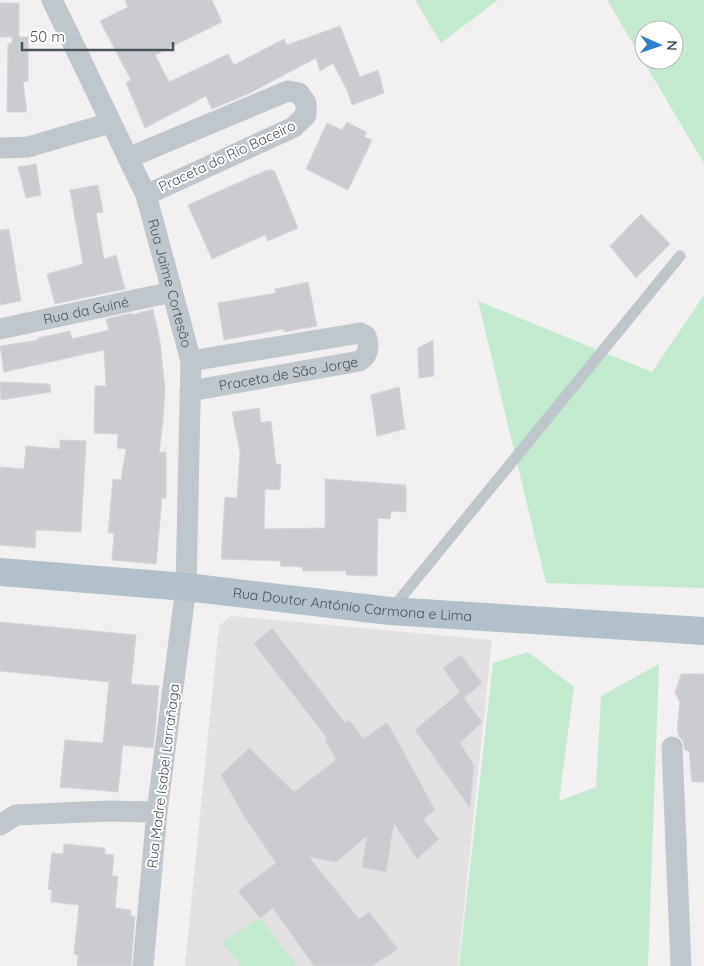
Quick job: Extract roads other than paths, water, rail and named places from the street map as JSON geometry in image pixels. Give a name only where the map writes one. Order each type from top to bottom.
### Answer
[{"type":"main road","name":"Rua Doutor António Carmona e Lima","points":[[0,572],[186,587],[390,611],[704,631]]},
{"type":"street","name":"Rua Jaime Cortesão","points":[[52,0],[146,195],[191,361],[186,587]]},
{"type":"street","name":"Praceta do Rio Baceiro","points":[[128,158],[288,91],[299,92],[306,103],[306,115],[294,127],[146,195]]},
{"type":"street","points":[[0,148],[28,147],[110,123]]},
{"type":"street","name":"Rua da Guiné","points":[[0,329],[172,292]]},
{"type":"street","name":"Praceta de São Jorge","points":[[190,390],[360,361],[366,356],[368,349],[366,336],[360,333],[191,361]]},
{"type":"street","name":"Rua Madre Isabel Larrañaga","points":[[143,966],[157,812],[186,587]]},
{"type":"street","points":[[672,748],[681,966]]},
{"type":"street","points":[[0,825],[16,815],[157,812]]},
{"type":"lane","points":[[390,611],[680,256]]}]
